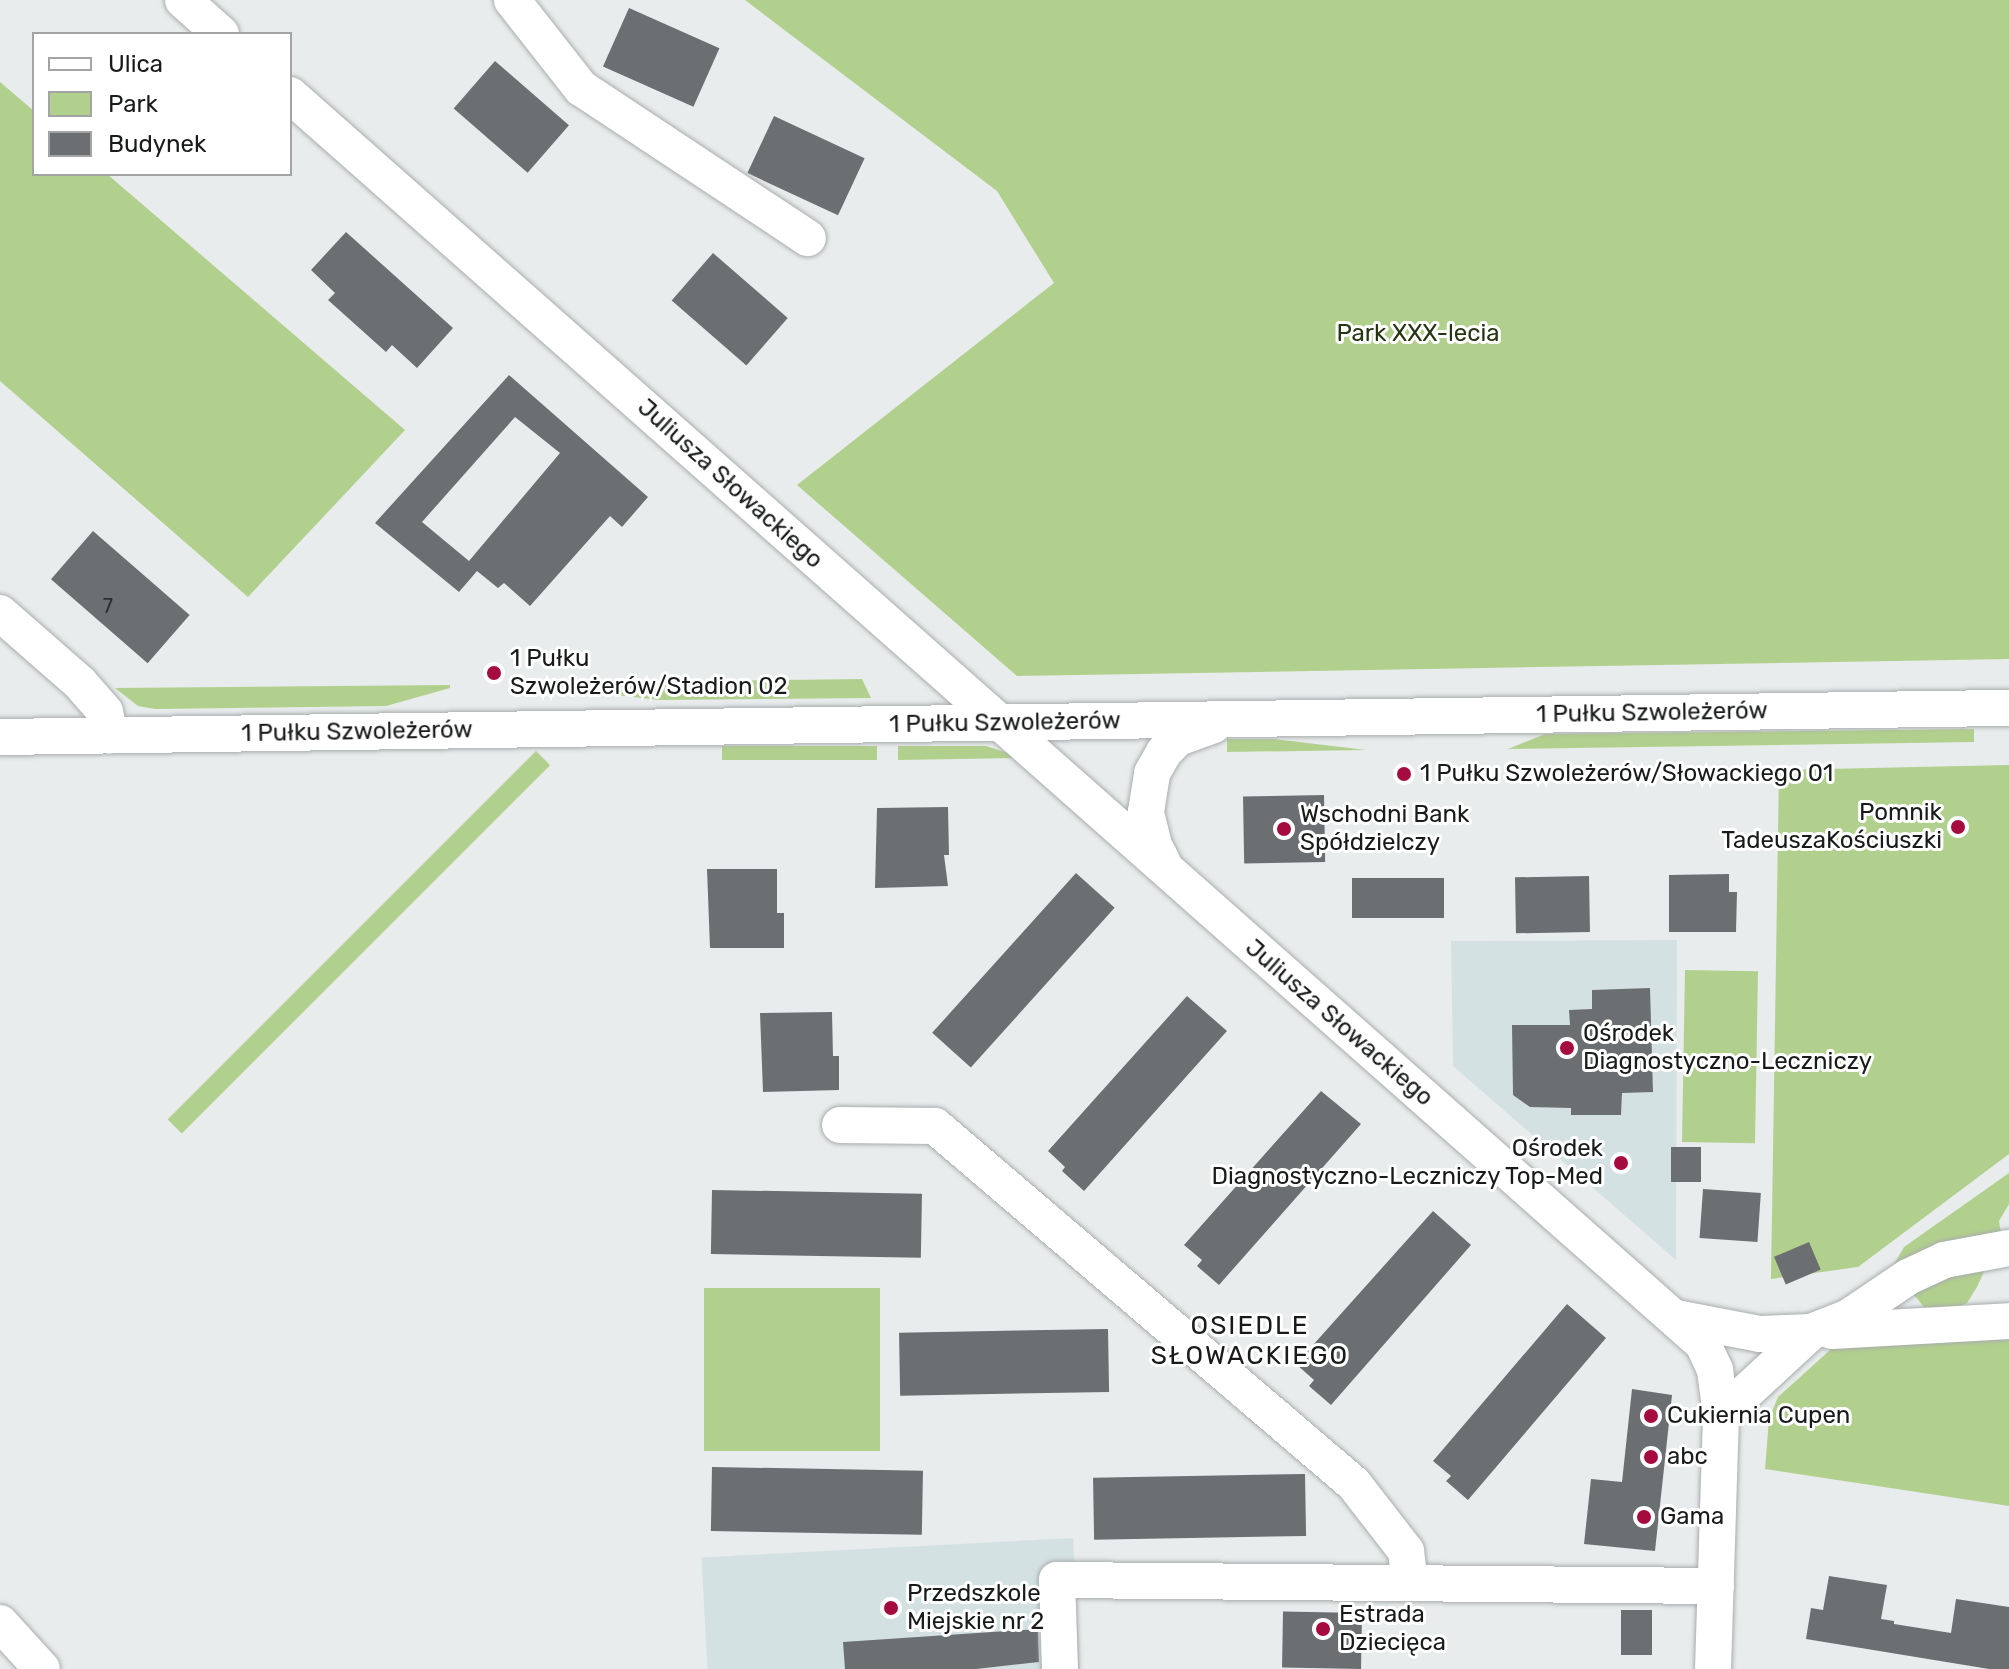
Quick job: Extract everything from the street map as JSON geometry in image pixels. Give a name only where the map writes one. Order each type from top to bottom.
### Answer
[{"type":"street","points":[[183,0],[219,32]]},
{"type":"street","points":[[512,0],[581,88],[808,238]]},
{"type":"street","name":"Juliusza Słowackiego","points":[[292,97],[1170,875],[1675,1317],[1703,1344],[1715,1370],[1721,1415]]},
{"type":"street","points":[[0,613],[80,683],[105,712],[110,735]]},
{"type":"street","name":"1 Pułku Szwoleżerów","points":[[0,737],[2009,708]]},
{"type":"street","name":"Juliusza Słowackiego","points":[[1170,875],[1154,845],[1147,821],[1145,801],[1152,773],[1164,752],[1178,738],[1238,720]]},
{"type":"street","points":[[840,1125],[935,1126],[1354,1484],[1406,1551],[1410,1583]]},
{"type":"street","points":[[1713,1669],[1721,1415],[1811,1332],[1849,1317],[1908,1277],[1944,1260],[2009,1248]]},
{"type":"street","points":[[1675,1317],[1760,1334],[2009,1321]]},
{"type":"street","points":[[1060,1669],[1057,1580],[1716,1586]]},
{"type":"street","points":[[0,1623],[42,1669]]},
{"type":"shaded area","name":"Ośrodek Diagnostyczno-Leczniczy Top-Med","points":[[1677,940],[1676,1260],[1453,1066],[1451,941]]},
{"type":"shaded area","name":"Przedszkole Miejskie nr 2","points":[[1073,1538],[1080,1669],[707,1669],[702,1557]]},
{"type":"green space","name":"Park XXX-lecia","points":[[745,0],[2009,0],[2009,659],[1017,676],[797,485],[1054,283],[997,191]]},
{"type":"green space","points":[[0,82],[32,109],[32,176],[109,176],[405,430],[248,597],[0,381]]},
{"type":"green space","points":[[862,679],[871,698],[659,700],[549,687],[549,683]]},
{"type":"green space","points":[[450,685],[450,688],[386,706],[155,709],[138,706],[115,688]]},
{"type":"green space","points":[[1974,729],[1974,742],[1508,749],[1545,734]]},
{"type":"green space","points":[[1227,739],[1274,739],[1366,750],[1227,752]]},
{"type":"green space","points":[[722,746],[877,746],[877,760],[722,760]]},
{"type":"green space","points":[[898,746],[986,746],[1023,758],[898,760]]},
{"type":"green space","points":[[536,751],[550,765],[182,1134],[168,1119]]},
{"type":"green space","points":[[2009,765],[2009,1154],[1858,1267],[1771,1279],[1779,770]]},
{"type":"green space","points":[[1685,970],[1758,971],[1755,1143],[1682,1142]]},
{"type":"green space","points":[[2009,1173],[2009,1204],[1999,1221],[2001,1234],[1977,1287],[1967,1303],[1947,1312],[1928,1312],[1892,1268],[1904,1247]]},
{"type":"green space","points":[[704,1288],[880,1288],[880,1451],[704,1451]]},
{"type":"green space","points":[[2009,1329],[2009,1506],[1765,1469],[1769,1419],[1778,1397],[1830,1350],[1833,1337]]},
{"type":"building","points":[[629,8],[719,48],[693,107],[603,66]]},
{"type":"building","points":[[495,61],[569,125],[528,173],[454,109]]},
{"type":"building","points":[[774,116],[865,158],[838,215],[747,173]]},
{"type":"building","points":[[346,232],[453,328],[417,368],[392,345],[386,352],[328,300],[335,293],[311,270]]},
{"type":"building","points":[[713,253],[788,318],[746,365],[672,301]]},
{"type":"building","points":[[509,375],[648,497],[622,527],[610,516],[530,606],[504,583],[498,588],[477,571],[459,592],[375,523]],"holes":[[[515,417],[560,453],[469,561],[422,522]]]},
{"type":"building","points":[[93,531],[190,615],[148,663],[51,579]]},
{"type":"building","name":"Wschodni Bank Spółdzielczy","points":[[1324,795],[1325,862],[1244,863],[1243,796]]},
{"type":"building","points":[[948,807],[949,855],[944,855],[948,886],[875,888],[877,808]]},
{"type":"building","points":[[707,869],[777,869],[777,913],[784,913],[784,948],[710,948]]},
{"type":"building","points":[[1076,873],[1115,908],[971,1068],[932,1033]]},
{"type":"building","points":[[1729,874],[1729,892],[1737,892],[1736,932],[1669,932],[1669,875]]},
{"type":"building","points":[[1589,876],[1590,932],[1516,933],[1515,877]]},
{"type":"building","points":[[1352,878],[1444,878],[1444,918],[1352,918]]},
{"type":"building","name":"Ośrodek Diagnostyczno-Leczniczy","points":[[1650,988],[1653,1092],[1622,1093],[1621,1115],[1571,1115],[1571,1108],[1530,1107],[1513,1095],[1512,1025],[1570,1025],[1569,1010],[1592,1009],[1592,990]]},
{"type":"building","points":[[1187,996],[1227,1031],[1084,1191],[1062,1171],[1065,1167],[1048,1151]]},
{"type":"building","points":[[832,1012],[833,1056],[839,1056],[839,1090],[763,1092],[760,1013]]},
{"type":"building","points":[[1321,1091],[1361,1124],[1219,1285],[1197,1266],[1202,1260],[1184,1245]]},
{"type":"building","points":[[1671,1147],[1701,1147],[1701,1182],[1671,1182]]},
{"type":"building","points":[[1703,1189],[1761,1193],[1757,1242],[1700,1238]]},
{"type":"building","points":[[712,1190],[922,1194],[921,1258],[711,1254]]},
{"type":"building","points":[[1433,1211],[1471,1245],[1331,1405],[1309,1386],[1314,1380],[1296,1364]]},
{"type":"building","points":[[1809,1242],[1821,1270],[1786,1284],[1774,1257]]},
{"type":"building","points":[[1567,1304],[1606,1338],[1468,1500],[1446,1481],[1451,1476],[1433,1461]]},
{"type":"building","points":[[1108,1329],[1109,1392],[900,1396],[899,1333]]},
{"type":"building","points":[[1632,1389],[1672,1395],[1655,1551],[1584,1544],[1591,1479],[1622,1482]]},
{"type":"building","points":[[712,1467],[923,1471],[922,1535],[711,1531]]},
{"type":"building","points":[[1305,1474],[1306,1536],[1094,1540],[1093,1478]]},
{"type":"building","points":[[1829,1576],[1887,1585],[1881,1619],[1894,1621],[1894,1624],[1951,1633],[1956,1599],[2009,1607],[2009,1669],[1989,1669],[1806,1639],[1811,1608],[1823,1610]]},
{"type":"building","points":[[1621,1610],[1652,1610],[1652,1655],[1621,1655]]},
{"type":"building","name":"Estrada Dziecięca","points":[[1283,1612],[1362,1613],[1361,1669],[1282,1668]]},
{"type":"building","points":[[1038,1629],[1039,1662],[976,1669],[845,1669],[843,1642]]},
{"type":"place","name":"1 Pułku Szwoleżerów/Stadion 02","points":[[494,673]]},
{"type":"place","name":"1 Pułku Szwoleżerów/Słowackiego 01","points":[[1404,774]]},
{"type":"place","name":"Pomnik TadeuszaKościuszki","points":[[1958,827]]},
{"type":"place","name":"Wschodni Bank Spółdzielczy","points":[[1284,829]]},
{"type":"place","name":"Ośrodek Diagnostyczno-Leczniczy","points":[[1567,1048]]},
{"type":"place","name":"Ośrodek Diagnostyczno-Leczniczy Top-Med","points":[[1621,1163]]},
{"type":"place","name":"Cukiernia Cupen","points":[[1651,1416]]},
{"type":"place","name":"abc","points":[[1651,1457]]},
{"type":"place","name":"Gama","points":[[1644,1517]]},
{"type":"place","name":"Przedszkole Miejskie nr 2","points":[[891,1608]]},
{"type":"place","name":"Estrada Dziecięca","points":[[1323,1629]]},
{"type":"district","name":"OSIEDLE SŁOWACKIEGO","points":[[1250,1341]]}]
